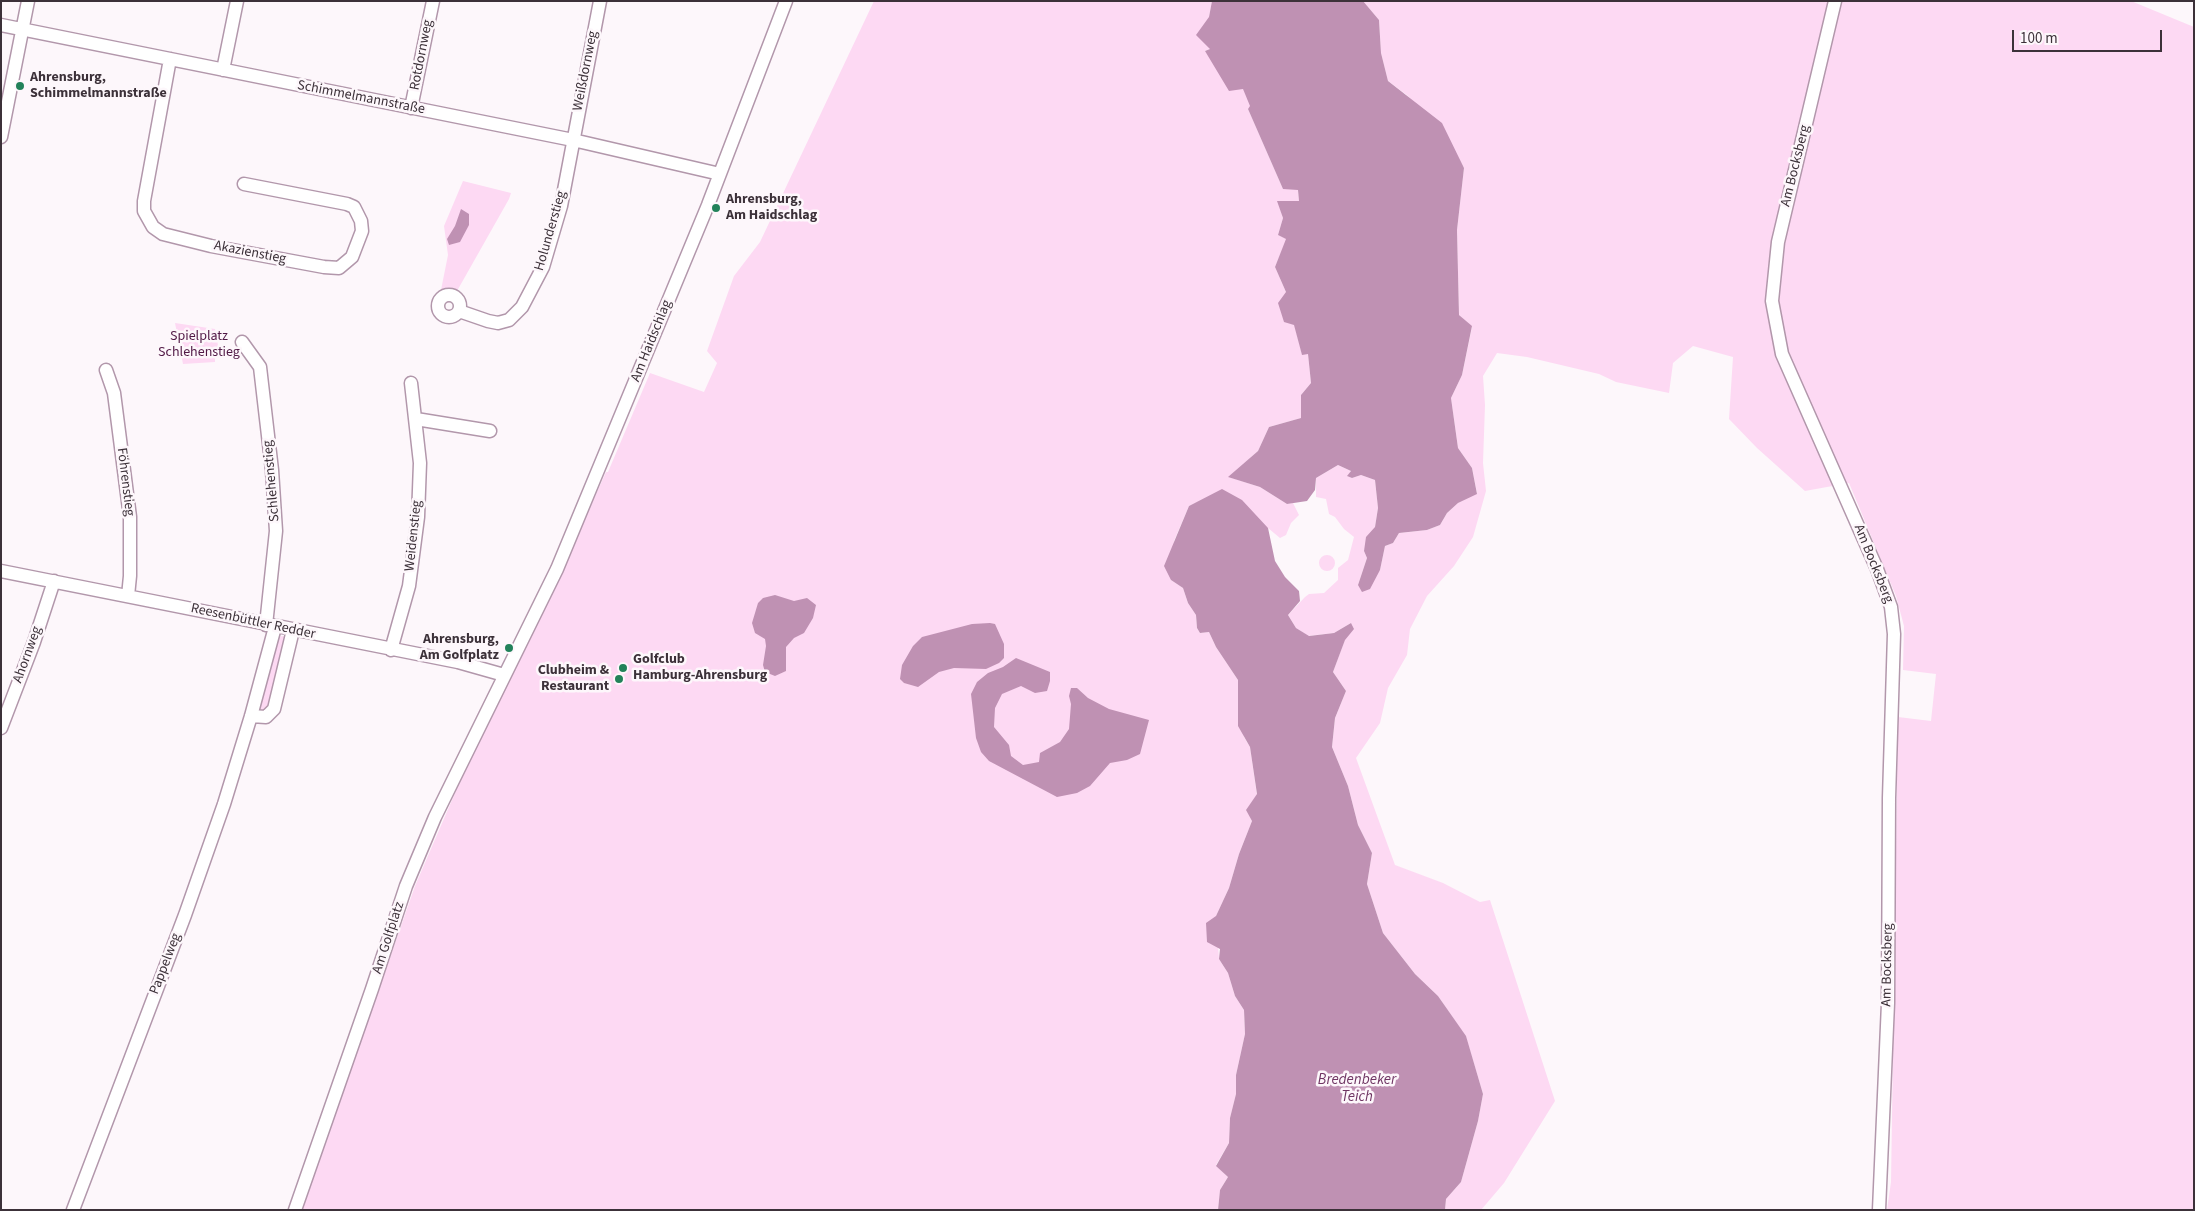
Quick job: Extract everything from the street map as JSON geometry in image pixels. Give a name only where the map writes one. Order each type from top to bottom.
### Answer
[{"type":"street","points":[[1,137],[28,1]]},
{"type":"street","points":[[223,70],[237,1]]},
{"type":"street","name":"Rotdornweg","points":[[411,108],[433,1]]},
{"type":"street","name":"Weißdornweg","points":[[572,140],[600,1]]},
{"type":"street","name":"Am Haidschlag","points":[[504,675],[557,569],[604,460],[720,174],[786,1]]},
{"type":"street","name":"Am Bocksberg","points":[[1836,1],[1778,242],[1772,301],[1782,354],[1877,569],[1890,607],[1894,634],[1889,798],[1888,1003],[1879,1210]]},
{"type":"street","name":"Schimmelmannstraße","points":[[1,25],[572,140],[720,174]]},
{"type":"street","name":"Akazienstieg","points":[[170,59],[144,201],[144,211],[153,227],[163,234],[201,243],[324,267],[339,268],[352,257],[362,231],[361,221],[354,207],[347,204],[244,184]]},
{"type":"street","name":"Holunderstieg","points":[[459,311],[488,321],[504,322],[516,316],[522,307],[543,267],[551,242],[561,206],[572,140]]},
{"type":"street","name":"Schlehenstieg","points":[[242,342],[260,368],[272,470],[276,531],[270,626]]},
{"type":"street","name":"Föhrenstieg","points":[[106,370],[114,393],[130,517],[128,596]]},
{"type":"street","name":"Weidenstieg","points":[[391,650],[408,586],[418,517],[420,463],[410,383]]},
{"type":"street","points":[[416,420],[490,432]]},
{"type":"street","name":"Reesenbüttler Redder","points":[[1,571],[458,662],[504,675]]},
{"type":"street","name":"Ahornweg","points":[[1,728],[34,642],[54,581]]},
{"type":"street","name":"Pappelweg","points":[[73,1210],[192,896],[229,790],[251,716],[270,626]]},
{"type":"street","points":[[251,716],[266,717],[274,709],[293,630]]},
{"type":"street","name":"Am Golfplatz","points":[[295,1210],[406,886],[435,817],[504,675]]},
{"type":"green space","name":"Golfclub Hamburg-Ahrensburg","points":[[874,1],[1212,1],[1209,17],[1210,49],[1205,51],[1243,88],[1251,106],[1248,109],[1283,189],[1298,189],[1299,201],[1278,201],[1283,218],[1278,235],[1287,239],[1275,267],[1286,292],[1302,354],[1308,354],[1311,383],[1301,395],[1301,418],[1269,427],[1258,451],[1229,477],[1260,487],[1287,504],[1293,503],[1299,515],[1291,523],[1286,535],[1280,538],[1268,528],[1206,498],[1189,506],[1174,541],[1171,580],[1183,588],[1188,603],[1196,615],[1197,628],[1200,633],[1209,632],[1216,647],[1238,680],[1244,737],[1250,747],[1257,795],[1247,810],[1252,821],[1239,854],[1229,888],[1216,916],[1219,959],[1228,973],[1235,996],[1244,1010],[1245,1034],[1236,1075],[1236,1094],[1230,1118],[1229,1143],[1216,1165],[1228,1177],[1220,1190],[1218,1210],[302,1210],[415,886],[458,786],[536,627],[606,472],[608,472],[650,373],[704,392],[717,363],[707,351],[734,276],[760,242]]},
{"type":"green space","points":[[1363,1],[2131,1],[2194,27],[2194,1210],[1887,1210],[1891,1182],[1898,717],[1931,721],[1936,674],[1903,670],[1904,626],[1896,596],[1849,483],[1805,491],[1757,448],[1729,419],[1733,357],[1693,346],[1673,363],[1669,393],[1616,382],[1599,374],[1527,357],[1497,353],[1483,376],[1485,405],[1483,463],[1486,491],[1473,537],[1454,566],[1427,596],[1410,629],[1407,655],[1388,688],[1380,723],[1356,758],[1395,865],[1443,883],[1480,902],[1490,900],[1555,1101],[1504,1183],[1481,1210],[1445,1210],[1446,1199],[1461,1182],[1478,1121],[1483,1094],[1466,1037],[1438,996],[1415,974],[1383,933],[1367,884],[1372,853],[1358,825],[1348,786],[1332,747],[1335,718],[1346,691],[1333,672],[1351,623],[1334,633],[1308,636],[1296,628],[1288,615],[1309,594],[1324,593],[1338,580],[1338,568],[1348,560],[1354,537],[1344,529],[1335,517],[1329,514],[1326,499],[1316,497],[1316,478],[1338,465],[1351,471],[1348,476],[1352,478],[1361,475],[1375,480],[1378,508],[1375,527],[1364,551],[1367,558],[1358,585],[1380,570],[1385,546],[1393,543],[1399,533],[1427,530],[1440,525],[1447,513],[1458,503],[1477,493],[1472,468],[1458,448],[1451,398],[1462,375],[1472,327],[1459,315],[1457,230],[1464,168],[1456,154],[1408,96],[1388,81],[1381,53],[1379,20]]},
{"type":"green space","points":[[463,181],[511,193],[457,291],[441,290],[448,255],[444,226]]},
{"type":"green space","name":"Spielplatz Schlehenstieg","points":[[175,323],[215,329],[220,356],[215,356],[215,362],[183,364]]},
{"type":"green space","points":[[1327,555],[1335,563],[1327,571],[1319,563]]},
{"type":"green space","points":[[283,636],[285,638],[271,708],[262,715],[258,709],[277,637]]},
{"type":"water","points":[[1212,1],[1363,1],[1379,20],[1381,53],[1388,81],[1442,123],[1464,168],[1457,230],[1459,315],[1472,326],[1462,375],[1451,398],[1458,448],[1472,468],[1477,494],[1458,503],[1447,513],[1440,525],[1427,530],[1399,533],[1393,543],[1385,546],[1380,570],[1370,589],[1362,592],[1358,585],[1367,558],[1364,551],[1366,537],[1375,527],[1378,508],[1375,480],[1361,475],[1352,478],[1347,476],[1351,471],[1338,465],[1316,478],[1315,490],[1307,501],[1287,504],[1260,487],[1228,477],[1258,451],[1269,427],[1301,418],[1301,395],[1311,383],[1308,354],[1302,355],[1294,325],[1284,322],[1278,303],[1286,292],[1275,267],[1286,239],[1278,235],[1283,218],[1277,201],[1299,201],[1298,190],[1283,189],[1248,109],[1250,106],[1243,89],[1229,91],[1205,51],[1210,49],[1196,35],[1209,17]]},
{"type":"water","points":[[461,209],[469,214],[469,225],[460,242],[449,245],[447,239],[455,226]]},
{"type":"water","name":"Bredenbeker Teich","points":[[1222,489],[1242,500],[1268,528],[1275,561],[1285,577],[1299,591],[1300,601],[1288,615],[1296,628],[1309,636],[1334,633],[1351,623],[1354,629],[1345,640],[1333,672],[1346,691],[1335,718],[1332,747],[1348,786],[1358,825],[1372,853],[1367,884],[1383,933],[1415,974],[1438,996],[1466,1036],[1483,1094],[1478,1121],[1461,1182],[1446,1199],[1445,1210],[1218,1210],[1220,1190],[1228,1177],[1216,1166],[1229,1143],[1230,1118],[1236,1094],[1236,1075],[1245,1034],[1244,1010],[1235,996],[1228,973],[1219,959],[1220,949],[1207,942],[1206,923],[1216,916],[1229,888],[1239,854],[1252,821],[1246,810],[1257,794],[1250,747],[1238,726],[1238,680],[1216,647],[1209,632],[1200,633],[1197,628],[1196,615],[1188,603],[1183,588],[1171,580],[1164,566],[1189,506]]},
{"type":"water","points":[[775,595],[794,601],[807,598],[816,605],[813,618],[804,633],[794,638],[786,647],[786,671],[775,676],[765,672],[763,665],[766,646],[765,639],[755,633],[752,623],[758,603],[763,598]]},
{"type":"water","points":[[972,624],[995,624],[1004,644],[1004,658],[999,663],[986,669],[954,668],[939,672],[918,687],[904,683],[900,679],[902,665],[913,646],[922,637]]},
{"type":"water","points":[[1016,658],[1050,672],[1050,681],[1047,691],[1035,693],[1021,686],[1002,694],[995,708],[994,727],[1009,745],[1011,756],[1023,765],[1039,762],[1040,753],[1060,742],[1069,729],[1071,704],[1069,696],[1071,688],[1077,688],[1088,698],[1109,709],[1149,720],[1140,754],[1127,760],[1110,763],[1090,786],[1077,793],[1057,797],[989,761],[981,752],[976,738],[971,694],[977,682],[988,673],[1003,667]]},
{"type":"place","name":"Ahrensburg, Schimmelmannstraße","points":[[20,86]]},
{"type":"place","name":"Ahrensburg, Am Haidschlag","points":[[716,208]]},
{"type":"place","name":"Ahrensburg, Am Golfplatz","points":[[509,648]]},
{"type":"place","name":"Golfclub Hamburg-Ahrensburg","points":[[623,668]]},
{"type":"place","name":"Clubheim & Restaurant","points":[[619,679]]}]
